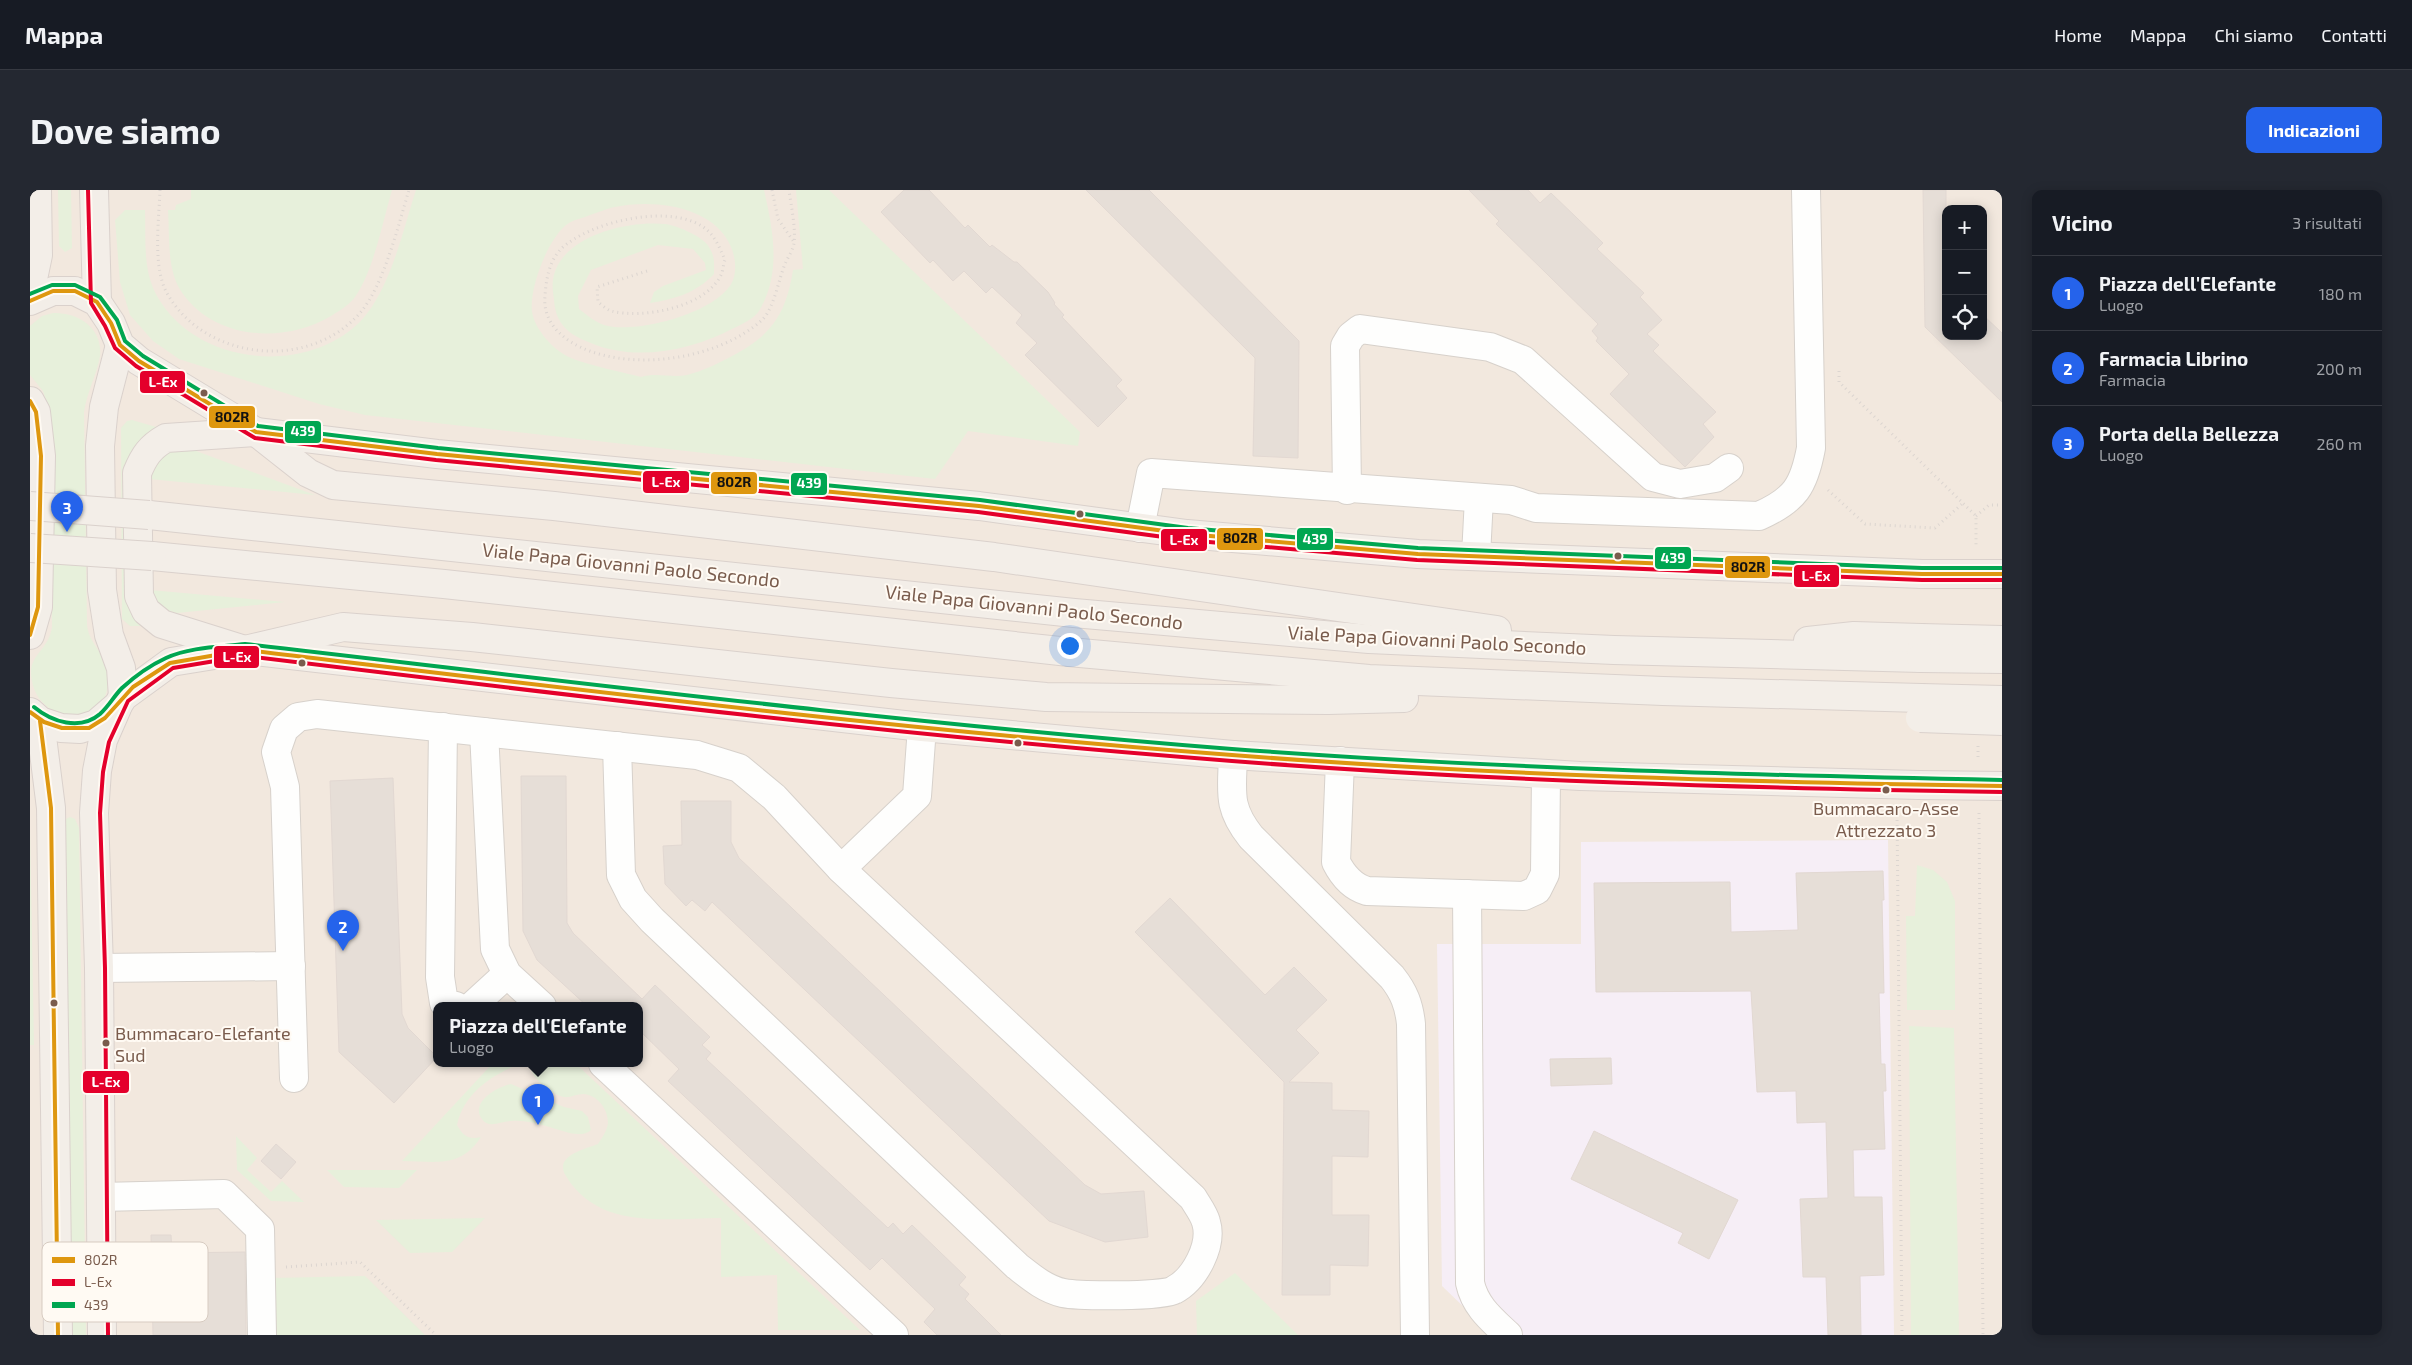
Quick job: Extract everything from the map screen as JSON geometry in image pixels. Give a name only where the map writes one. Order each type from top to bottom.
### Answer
[{"type":"main road","points":[[30,293],[38,255],[37,190]]},
{"type":"main road","points":[[94,190],[97,302]]},
{"type":"main road","points":[[30,301],[53,291],[75,291],[97,302],[111,323],[120,345],[139,361],[256,432],[308,472],[332,485],[554,506],[994,557],[1432,619],[1614,650]]},
{"type":"main road","points":[[101,1242],[99,968],[94,813],[97,771],[103,740],[120,701],[121,668],[109,635],[102,590],[100,456],[104,407],[120,345]]},
{"type":"main road","points":[[30,401],[36,412],[41,456],[38,607],[30,635]]},
{"type":"main road","points":[[2002,574],[1922,574],[1408,554],[1187,534],[970,505],[436,454],[256,432],[166,438],[153,445],[144,456],[137,473],[139,596],[146,611],[162,624],[245,650],[922,727],[1233,755],[1546,774],[2002,786]]},
{"type":"main road","name":"Viale Papa Giovanni Paolo Secondo","points":[[30,506],[150,515],[1074,613],[1369,639],[1702,652],[1854,636],[1921,648]]},
{"type":"main road","name":"Viale Papa Giovanni Paolo Secondo","points":[[30,548],[152,556],[454,585],[1069,652],[1369,679],[1779,694],[1920,708]]},
{"type":"main road","points":[[35,716],[61,728],[80,729],[96,724],[120,701],[171,662],[245,650],[343,627],[472,637],[891,683],[1046,697],[1328,700],[1663,691]]},
{"type":"main road","points":[[1921,648],[2002,640]]},
{"type":"main road","points":[[1921,648],[2002,659]]},
{"type":"main road","points":[[1920,708],[2002,700]]},
{"type":"main road","points":[[1920,708],[2002,721]]},
{"type":"main road","points":[[35,716],[52,808],[57,1242]]},
{"type":"main road","points":[[58,1322],[58,1335]]},
{"type":"main road","points":[[102,1322],[102,1335]]},
{"type":"street","points":[[1140,528],[1151,473],[1347,490],[1512,500],[1536,508],[1760,516],[1778,508],[1796,491],[1806,474],[1811,448],[1806,190]]},
{"type":"street","points":[[1347,490],[1345,346],[1351,336],[1360,329],[1490,347],[1523,360],[1653,476],[1680,484],[1715,478],[1729,468]]},
{"type":"street","points":[[1476,556],[1479,498]]},
{"type":"street","points":[[294,1078],[285,787],[276,752],[284,729],[298,717],[317,714],[443,727],[484,732],[617,746],[697,755],[739,768],[774,797],[841,868],[1193,1198],[1206,1222],[1205,1250],[1195,1273],[1173,1291],[1137,1295],[1063,1293],[1038,1282],[1017,1266],[652,920],[633,899],[621,875],[617,746]]},
{"type":"street","points":[[443,727],[440,977],[444,1002]]},
{"type":"street","points":[[841,868],[916,796],[922,727]]},
{"type":"street","points":[[484,732],[495,949],[507,974],[538,1002]]},
{"type":"street","points":[[1233,755],[1232,802],[1238,820],[1251,837],[1392,977],[1402,990],[1409,1006],[1411,1024],[1415,1335]]},
{"type":"street","points":[[1340,761],[1336,862],[1341,872],[1360,889],[1367,891],[1524,896],[1537,890],[1545,874],[1546,774]]},
{"type":"street","points":[[1467,894],[1470,1283],[1473,1296],[1480,1307],[1508,1335]]},
{"type":"street","points":[[99,968],[291,966]]},
{"type":"street","points":[[476,1002],[507,974]]},
{"type":"street","points":[[606,1067],[894,1335]]},
{"type":"street","points":[[101,1197],[224,1194],[260,1229],[262,1335]]},
{"type":"path","points":[[160,190],[158,232],[160,272],[167,294],[185,318],[196,328],[228,345],[274,353],[307,346],[337,333],[360,313],[376,289],[409,190]]},
{"type":"path","points":[[772,190],[778,219],[794,243]]},
{"type":"path","points":[[648,271],[597,287],[598,302],[609,310],[624,312],[645,314],[665,310],[689,302],[708,291],[720,276],[725,260],[710,232],[694,222],[669,216],[628,218],[596,227],[572,240],[559,251],[549,268],[544,305],[548,320],[560,335],[586,351],[618,358],[672,358],[700,352],[738,337],[764,318],[794,243],[790,190]]},
{"type":"path","points":[[1806,474],[1818,481],[1865,524],[1934,528],[1962,504]]},
{"type":"path","points":[[1976,516],[1988,505],[2002,505]]},
{"type":"path","points":[[1902,1335],[1908,785]]},
{"type":"path","points":[[260,1268],[360,1262],[436,1335]]},
{"type":"shaded area","points":[[30,190],[2002,190],[2002,1335],[30,1335]]},
{"type":"shaded area","points":[[1888,840],[1894,1335],[1493,1335],[1442,1286],[1437,944],[1581,944],[1581,842]]},
{"type":"green space","points":[[58,190],[71,190],[72,248],[65,252],[59,246]]},
{"type":"green space","points":[[191,190],[392,190],[367,274],[350,303],[313,325],[294,331],[253,333],[233,329],[214,321],[197,310],[178,285],[171,265],[168,210],[175,210],[176,205],[191,199]]},
{"type":"green space","points":[[416,190],[764,190],[774,251],[771,282],[759,311],[748,321],[717,336],[680,348],[642,353],[604,348],[579,338],[567,330],[559,320],[555,307],[553,280],[558,265],[568,252],[581,242],[597,234],[615,228],[650,223],[676,227],[690,232],[701,239],[712,252],[714,274],[700,286],[685,294],[650,303],[654,292],[663,286],[706,270],[705,263],[693,249],[658,245],[591,270],[578,296],[579,309],[604,325],[636,327],[676,318],[712,302],[725,292],[733,280],[735,268],[731,247],[723,233],[711,222],[697,214],[664,205],[630,205],[609,208],[571,222],[554,239],[542,263],[534,289],[532,311],[536,324],[554,347],[565,355],[591,365],[641,377],[652,375],[681,376],[710,367],[746,348],[767,331],[781,311],[793,270],[803,269],[796,190],[829,190],[1080,432],[1078,446],[968,431],[935,479],[365,415],[319,404],[179,359],[153,341],[130,315],[120,282],[115,220],[125,210],[145,210],[146,260],[153,288],[169,313],[190,332],[215,346],[243,354],[272,356],[301,353],[328,344],[352,329],[365,317],[375,302],[392,265]]},
{"type":"green space","points":[[53,313],[71,315],[80,319],[93,330],[100,346],[99,363],[87,397],[84,412],[87,624],[91,638],[105,662],[108,676],[106,695],[97,708],[85,715],[70,716],[56,712],[43,703],[34,689],[31,670],[32,664],[48,640],[52,627],[49,410],[43,391],[30,375],[30,326],[42,316]]},
{"type":"green space","points":[[132,420],[163,429],[146,438],[149,626],[130,626],[122,619],[121,428],[127,421]]},
{"type":"green space","points":[[188,448],[315,495],[149,479],[155,464],[162,455],[172,450]]},
{"type":"green space","points":[[150,590],[285,602],[177,613],[161,609]]},
{"type":"green space","points":[[70,817],[75,819],[79,828],[85,1242],[70,1242],[64,824],[66,819]]},
{"type":"green space","points":[[30,828],[34,1045],[30,1045]]},
{"type":"green space","points":[[1917,865],[1933,870],[1947,882],[1955,901],[1955,1010],[1907,1010],[1906,916],[1915,916]]},
{"type":"green space","points":[[1909,1026],[1954,1028],[1959,1335],[1911,1335]]},
{"type":"green space","points":[[489,1067],[513,1067],[498,1074],[480,1087],[472,1095],[461,1114],[457,1125],[462,1132],[473,1138],[481,1137],[473,1147],[455,1159],[446,1161],[402,1161]]},
{"type":"green space","points":[[530,1067],[579,1067],[860,1330],[778,1330],[777,1275],[721,1277],[721,1218],[636,1218],[597,1206],[580,1194],[566,1176],[563,1169],[564,1163],[572,1154],[598,1144],[604,1134],[608,1118],[598,1100],[583,1094],[566,1097],[553,1093],[537,1080]]},
{"type":"green space","points":[[511,1084],[564,1107],[582,1111],[588,1117],[591,1130],[586,1133],[575,1134],[525,1121],[492,1124],[485,1122],[480,1116],[479,1110],[484,1099],[494,1091]]},
{"type":"green space","points":[[236,1136],[257,1158],[247,1170],[271,1192],[282,1181],[304,1202],[271,1201],[237,1170]]},
{"type":"green space","points":[[327,1170],[417,1170],[399,1188],[344,1187]]},
{"type":"green space","points":[[485,1218],[452,1252],[410,1253],[376,1220]]},
{"type":"green space","points":[[1235,1273],[1298,1335],[1197,1335],[1196,1301]]},
{"type":"green space","points":[[365,1276],[425,1335],[272,1335],[271,1278]]},
{"type":"green space","points":[[71,1322],[86,1322],[86,1335],[71,1335]]},
{"type":"building","points":[[904,190],[929,190],[965,228],[968,225],[990,247],[992,245],[1014,262],[1017,262],[1048,292],[1054,304],[1064,315],[1062,317],[1122,380],[1116,386],[1127,398],[1098,427],[1025,355],[1037,343],[1016,323],[1022,315],[992,287],[986,293],[964,271],[953,281],[933,260],[930,263],[881,212]]},
{"type":"building","points":[[1086,190],[1149,190],[1299,341],[1298,458],[1253,456],[1255,358]]},
{"type":"building","points":[[1469,190],[1528,190],[1540,203],[1551,193],[1603,243],[1597,249],[1644,293],[1640,297],[1662,320],[1647,334],[1659,345],[1653,351],[1716,412],[1703,424],[1714,437],[1685,467],[1610,394],[1629,374],[1596,341],[1598,338],[1592,331],[1598,324],[1496,224],[1499,221]]},
{"type":"building","points":[[1923,190],[1946,190],[1946,205],[1942,205],[1942,340],[1987,340],[1987,319],[2002,333],[2002,402],[1925,327]]},
{"type":"building","points":[[521,776],[566,776],[567,923],[573,933],[642,999],[655,985],[710,1037],[702,1045],[711,1053],[706,1059],[888,1228],[893,1223],[903,1234],[912,1225],[966,1277],[959,1285],[969,1294],[965,1299],[1001,1335],[937,1335],[924,1322],[935,1309],[882,1258],[870,1270],[668,1081],[679,1069],[643,1034],[643,1002],[583,1002],[537,960],[523,931]]},
{"type":"building","points":[[393,778],[402,1014],[408,1028],[433,1053],[433,1061],[394,1103],[339,1052],[330,781]]},
{"type":"building","points":[[681,801],[731,801],[731,842],[739,858],[1085,1185],[1101,1194],[1144,1191],[1148,1237],[1105,1242],[1049,1221],[712,902],[705,911],[692,900],[686,906],[665,884],[663,846],[682,845]]},
{"type":"building","points":[[1883,871],[1884,993],[1879,993],[1881,1064],[1885,1064],[1886,1091],[1883,1091],[1885,1149],[1853,1150],[1854,1197],[1882,1197],[1884,1275],[1860,1276],[1861,1335],[1828,1335],[1826,1277],[1803,1277],[1800,1199],[1828,1198],[1826,1122],[1797,1123],[1796,1091],[1757,1092],[1751,991],[1596,992],[1594,883],[1730,882],[1731,932],[1798,930],[1796,873]]},
{"type":"building","points":[[1170,898],[1265,995],[1294,967],[1327,1000],[1296,1030],[1319,1053],[1289,1082],[1332,1083],[1332,1110],[1369,1111],[1368,1157],[1332,1156],[1332,1215],[1369,1215],[1368,1266],[1330,1265],[1330,1295],[1282,1295],[1284,1082],[1135,932]]},
{"type":"building","points":[[1611,1058],[1612,1084],[1551,1086],[1550,1059]]},
{"type":"building","points":[[1594,1131],[1738,1200],[1709,1259],[1678,1243],[1683,1233],[1571,1179]]},
{"type":"building","points":[[276,1144],[296,1162],[281,1179],[261,1161]]},
{"type":"building","points":[[151,1235],[171,1235],[171,1242],[151,1242]]},
{"type":"building","points":[[245,1252],[246,1335],[153,1335],[153,1322],[208,1322],[208,1253]]},
{"type":"transit line","name":"L-Ex","points":[[88,190],[91,303],[105,326],[115,348],[136,366],[255,438],[436,460],[978,512],[1186,540],[1417,560],[1922,580],[2002,580]]},
{"type":"transit line","name":"439","points":[[30,294],[52,285],[75,285],[100,297],[117,320],[125,341],[143,356],[258,426],[438,448],[980,500],[1188,528],[1418,548],[1922,568],[2002,568]]},
{"type":"transit line","name":"802R","points":[[30,301],[53,291],[75,291],[97,302],[111,323],[120,345],[139,361],[256,432],[437,454],[979,506],[1187,534],[1418,554],[1922,574],[2002,574]]},
{"type":"transit line","name":"802R","points":[[30,401],[36,412],[41,456],[38,607],[30,635]]},
{"type":"transit line","name":"439","points":[[34,707],[49,717],[58,720],[75,723],[84,722],[100,714],[132,679],[166,658],[195,650],[245,644],[861,714],[1108,739],[1232,749],[1328,756],[1617,770],[2002,780]]},
{"type":"transit line","name":"802R","points":[[30,712],[44,722],[62,728],[89,728],[105,718],[133,687],[170,663],[245,650],[861,721],[985,734],[1232,755],[1520,773],[2002,786]]},
{"type":"transit line","name":"L-Ex","points":[[107,1242],[105,968],[100,813],[103,772],[109,742],[128,701],[173,668],[245,656],[615,700],[985,740],[1328,768],[1520,779],[2002,792]]},
{"type":"transit line","name":"802R","points":[[40,721],[51,808],[57,1242]]},
{"type":"transit line","name":"802R","points":[[58,1322],[58,1335]]},
{"type":"transit line","name":"L-Ex","points":[[108,1322],[108,1335]]},
{"type":"place","name":"Porta della Bellezza","points":[[67,532]]},
{"type":"place","name":"Bummacaro-Asse Attrezzato 3","points":[[1886,790]]},
{"type":"place","name":"Farmacia Librino","points":[[343,951]]},
{"type":"place","name":"Bummacaro-Elefante Sud","points":[[106,1043]]},
{"type":"place","name":"Piazza dell'Elefante","points":[[538,1125]]}]
